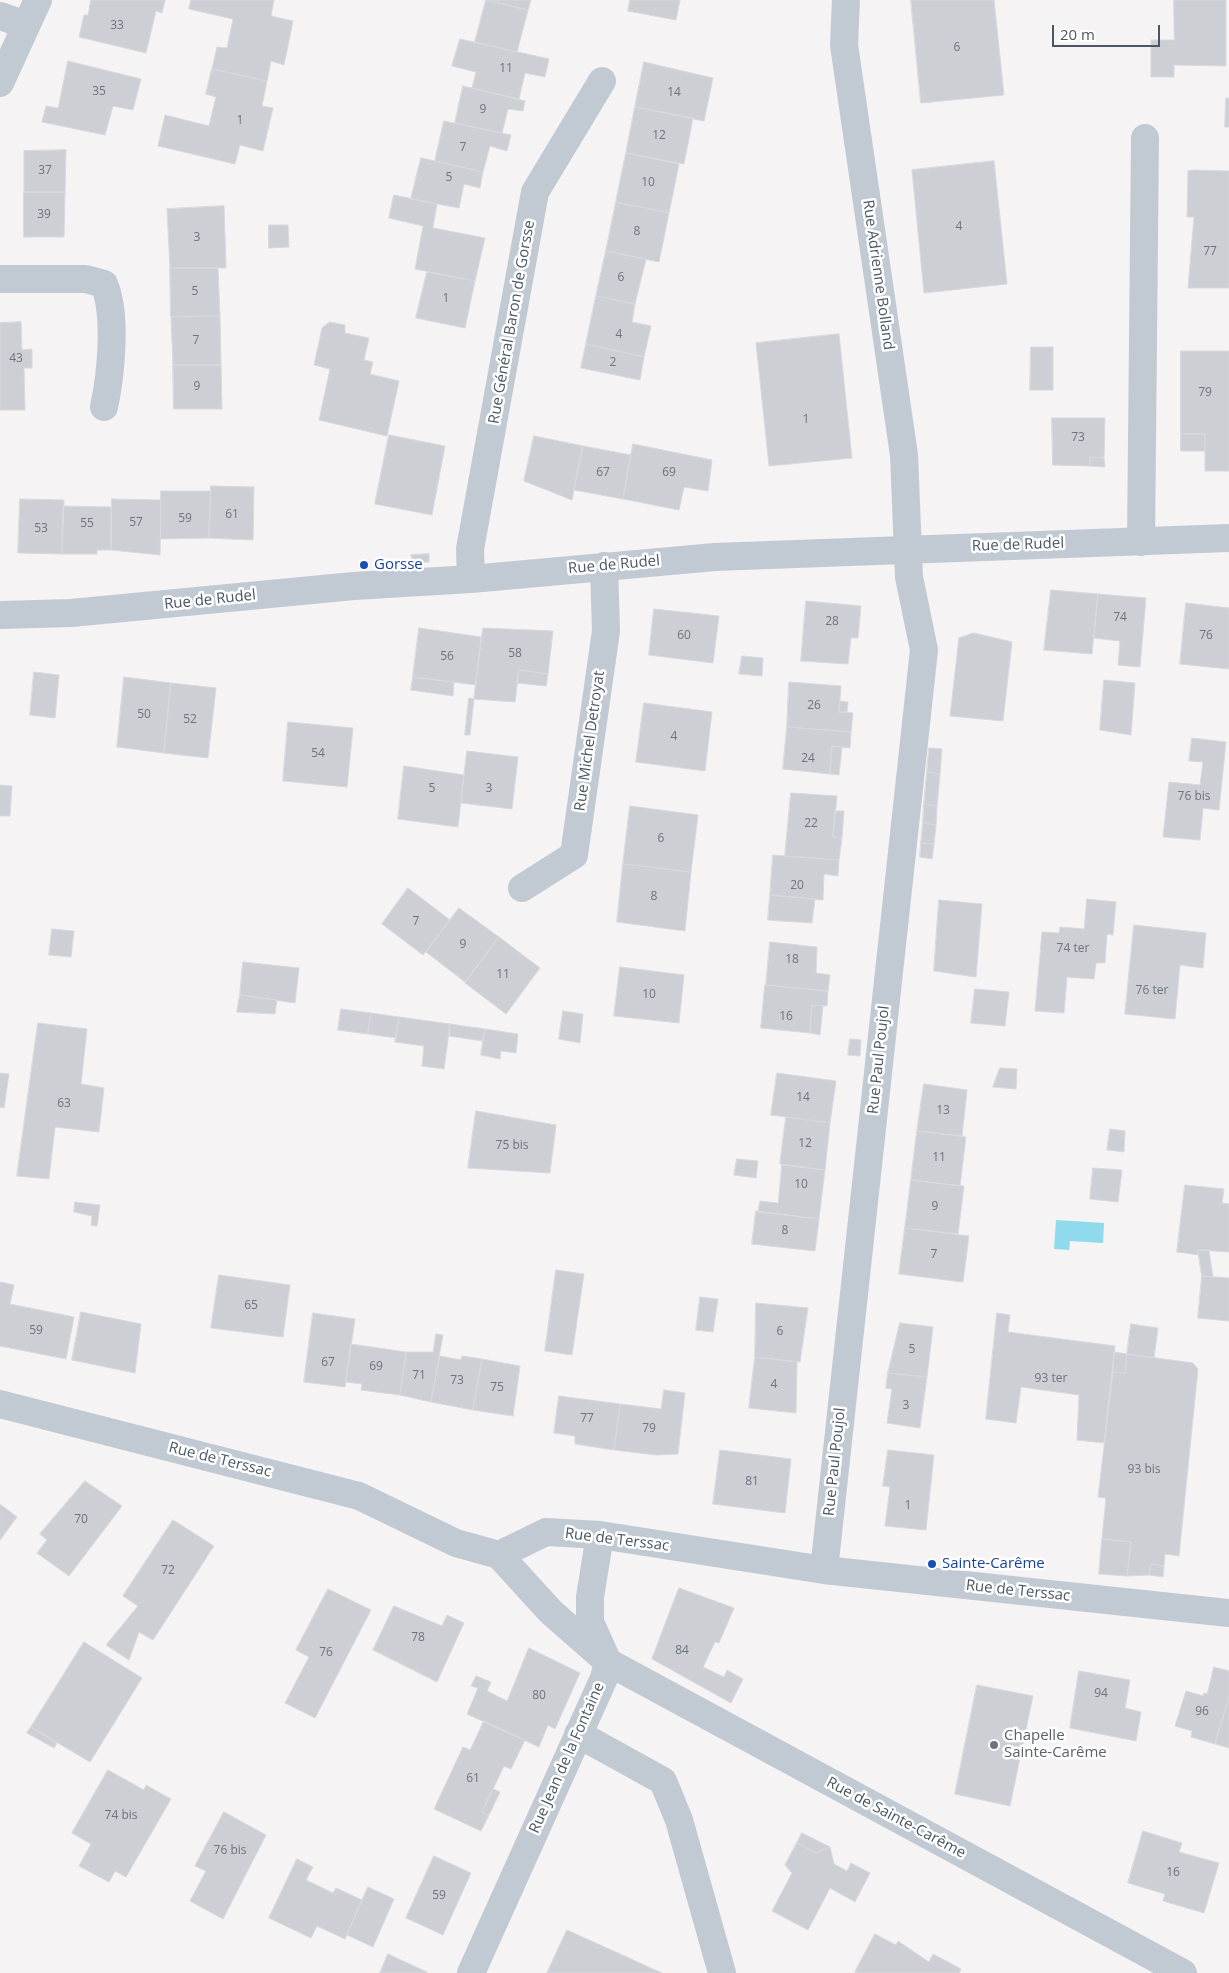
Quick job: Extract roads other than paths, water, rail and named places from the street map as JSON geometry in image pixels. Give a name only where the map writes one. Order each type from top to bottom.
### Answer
[{"type":"street","points":[[0,83],[38,0]]},
{"type":"street","name":"Rue Adrienne Bolland","points":[[846,0],[844,45],[906,466],[907,550]]},
{"type":"street","points":[[0,16],[26,24]]},
{"type":"street","name":"Rue Général Baron de Gorsse","points":[[471,579],[470,549],[535,192],[602,81]]},
{"type":"street","points":[[1141,542],[1145,138]]},
{"type":"street","points":[[0,279],[86,280],[104,284],[110,298],[111,377],[104,407]]},
{"type":"street","name":"Rue de Rudel","points":[[0,615],[71,613],[354,586],[471,579],[715,557],[1229,538]]},
{"type":"street","name":"Rue Paul Poujol","points":[[824,1570],[924,650],[908,577],[907,550]]},
{"type":"street","name":"Rue Michel Detroyat","points":[[522,888],[574,854],[606,631],[604,566]]},
{"type":"street","name":"Rue de Terssac","points":[[0,1404],[359,1496],[456,1543],[499,1555],[546,1532],[600,1535],[824,1570],[1229,1613]]},
{"type":"street","points":[[600,1535],[590,1597],[590,1622],[608,1662]]},
{"type":"street","name":"Rue de Sainte-Carême","points":[[499,1555],[551,1612],[608,1662],[1183,1973]]},
{"type":"street","name":"Rue Jean de la Fontaine","points":[[472,1973],[604,1678],[608,1662]]},
{"type":"street","points":[[578,1734],[663,1781],[679,1820],[722,1973]]},
{"type":"water","points":[[1056,1220],[1104,1223],[1103,1243],[1070,1241],[1069,1250],[1054,1249]]},
{"type":"place","name":"Gorsse","points":[[364,565]]},
{"type":"place","name":"Sainte-Carême","points":[[932,1564]]},
{"type":"place","name":"Chapelle Sainte-Carême","points":[[994,1745]]}]
